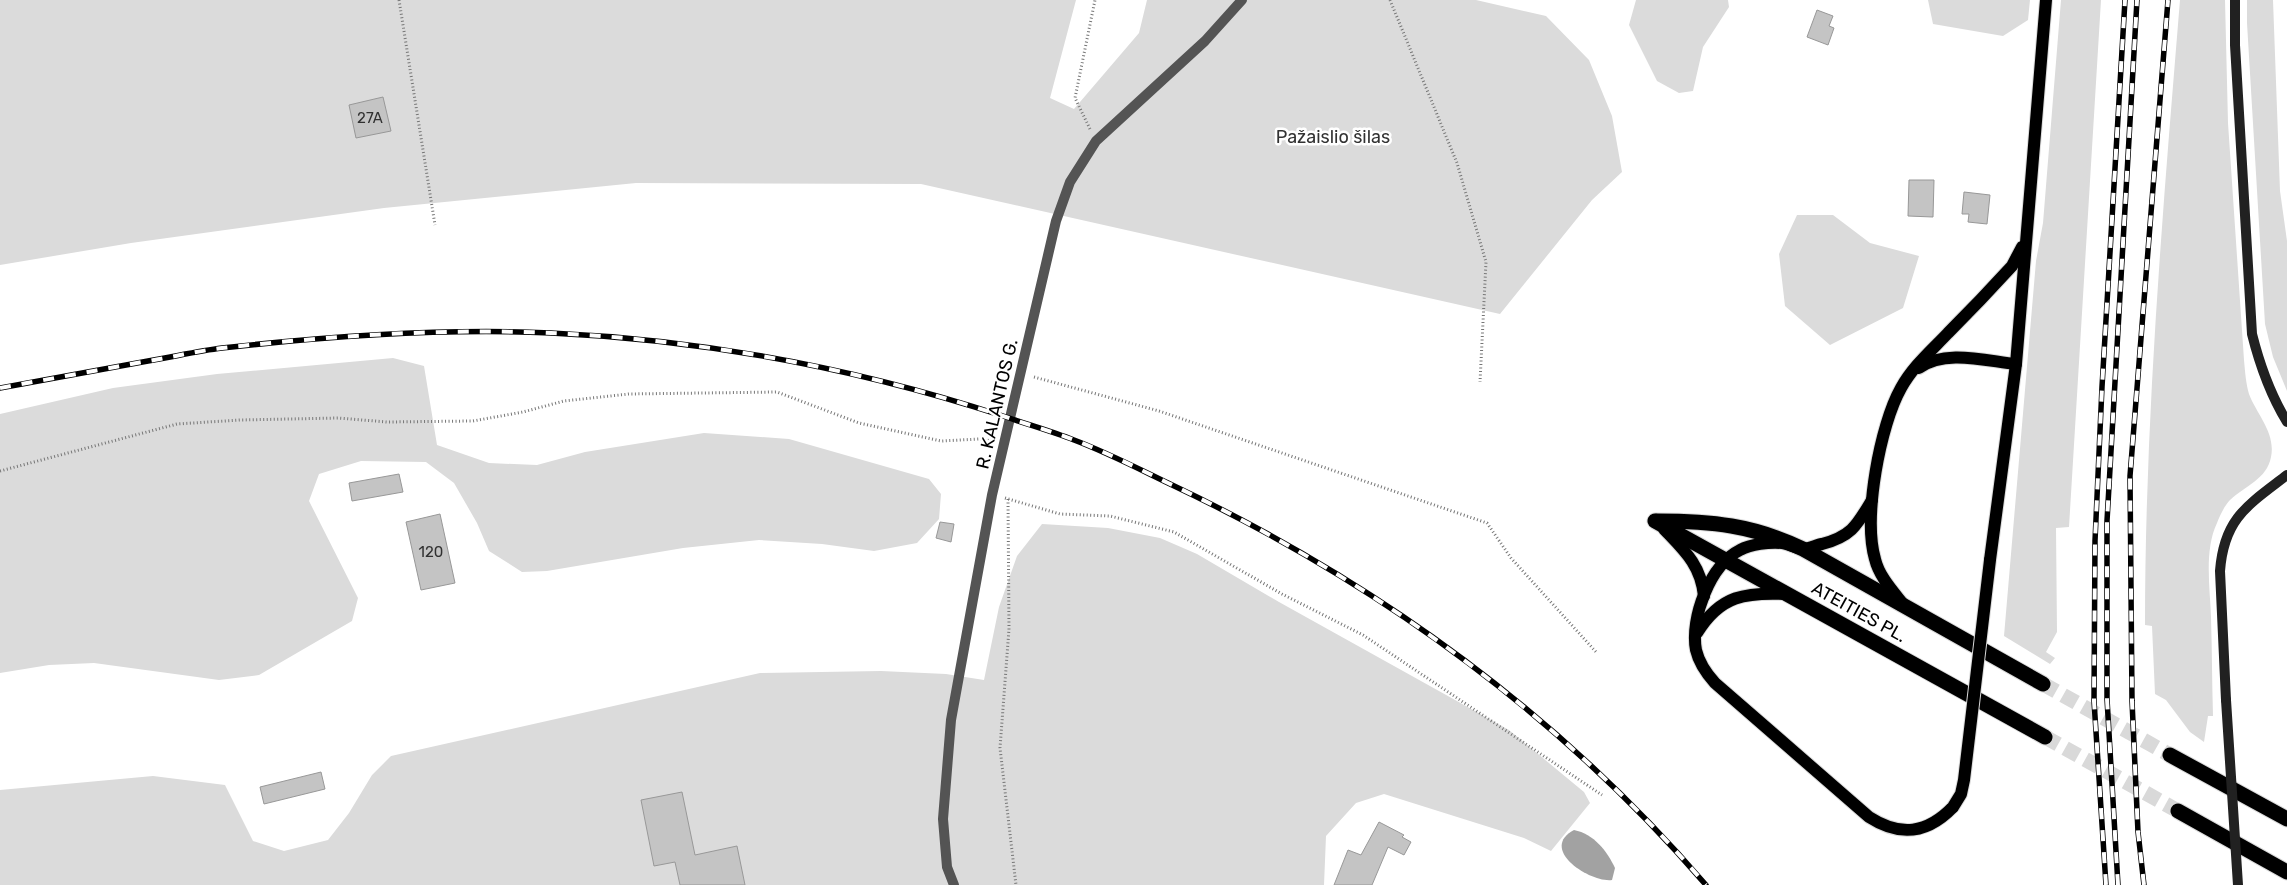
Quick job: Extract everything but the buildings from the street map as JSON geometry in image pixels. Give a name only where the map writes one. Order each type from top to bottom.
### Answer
[{"type":"highway","name":"ATEITIES PL.","points":[[1655,521],[1702,521],[1774,535],[1803,549],[2042,684]]},
{"type":"highway","name":"ATEITIES PL.","points":[[1655,521],[2045,737]]},
{"type":"highway","points":[[2170,755],[2287,819]]},
{"type":"highway","points":[[2178,811],[2287,872]]},
{"type":"main road","points":[[1872,500],[1857,526],[1848,534],[1836,540],[1803,549],[1782,543],[1760,544],[1740,550],[1727,560],[1716,571],[1704,596],[1698,614],[1696,648],[1699,661],[1714,683],[1869,817],[1882,825],[1897,830],[1912,830],[1928,827],[1942,819],[1953,808],[1964,780],[2016,364],[2046,0]]},
{"type":"main road","points":[[2235,0],[2235,45],[2252,334],[2272,398],[2287,422]]},
{"type":"main road","points":[[1906,608],[1887,584],[1875,560],[1872,541],[1872,500],[1885,430],[1901,387],[2012,266],[2021,250],[2026,230]]},
{"type":"main road","points":[[1911,374],[1924,364],[1939,358],[2016,364]]},
{"type":"main road","points":[[2238,885],[2226,700],[2220,571],[2222,551],[2228,532],[2238,516],[2252,502],[2287,475]]},
{"type":"main road","points":[[1655,521],[1698,569],[1704,596]]},
{"type":"main road","points":[[1696,635],[1706,618],[1731,599],[1758,593],[1789,594]]},
{"type":"main road","points":[[2260,805],[2287,808]]},
{"type":"street","name":"R. KALANTOS G.","points":[[954,885],[947,867],[943,820],[951,720],[992,495],[1056,221],[1070,182],[1096,141],[1205,41],[1242,0]]},
{"type":"path","points":[[399,0],[435,225]]},
{"type":"path","points":[[1095,0],[1074,98],[1096,141]]},
{"type":"path","points":[[1390,0],[1457,163],[1486,262],[1480,382]]},
{"type":"path","points":[[1021,374],[1159,410],[1487,523],[1511,558],[1597,653]]},
{"type":"path","points":[[0,471],[177,424],[240,420],[338,418],[387,422],[472,421],[523,412],[564,401],[629,394],[777,392],[858,424],[941,441],[979,439],[1004,443]]},
{"type":"path","points":[[992,495],[1060,514],[1110,516],[1174,532],[1282,594],[1363,634],[1602,795]]},
{"type":"path","points":[[1008,499],[1009,629],[1000,748],[1016,885]]},
{"type":"green space","name":"Pažaislio šilas","points":[[0,0],[1076,0],[1050,98],[1074,109],[1139,33],[1147,0],[1476,0],[1546,16],[1589,60],[1612,116],[1622,172],[1592,200],[1500,314],[921,184],[636,183],[384,208],[131,243],[0,265]]},
{"type":"green space","points":[[1636,0],[1728,0],[1729,7],[1703,47],[1693,91],[1679,93],[1657,81],[1629,25]]},
{"type":"green space","points":[[1928,0],[2030,0],[2028,20],[2003,36],[1933,24]]},
{"type":"green space","points":[[2061,0],[2101,0],[2069,527],[2056,528],[2057,632],[2046,652],[2055,658],[2050,664],[2004,636],[2036,261],[2043,223]]},
{"type":"green space","points":[[2180,0],[2225,0],[2228,123],[2245,373],[2249,394],[2265,424],[2272,448],[2269,465],[2265,471],[2255,482],[2228,502],[2221,514],[2210,545],[2213,716],[2208,716],[2204,742],[2190,732],[2166,700],[2155,694],[2152,626],[2145,625],[2148,469],[2156,313]]},
{"type":"green space","points":[[2247,0],[2273,0],[2280,191],[2287,241],[2287,391],[2273,357],[2265,324]]},
{"type":"green space","points":[[1797,215],[1833,215],[1870,243],[1919,256],[1903,308],[1830,345],[1785,306],[1779,254]]},
{"type":"green space","points":[[393,358],[424,366],[437,445],[489,463],[537,465],[585,452],[704,433],[789,439],[929,479],[941,494],[939,519],[917,543],[874,551],[822,544],[759,540],[683,548],[547,571],[522,572],[489,551],[477,523],[454,483],[426,462],[361,461],[319,474],[309,501],[358,598],[352,621],[259,675],[219,680],[94,663],[49,665],[0,673],[0,414],[113,388],[217,374]]},
{"type":"green space","points":[[1042,524],[1108,528],[1160,538],[1197,554],[1279,602],[1509,730],[1584,792],[1590,803],[1551,851],[1524,838],[1384,794],[1356,803],[1326,836],[1324,885],[0,885],[0,790],[153,776],[225,785],[253,841],[284,851],[328,840],[349,813],[372,775],[391,756],[760,673],[881,671],[946,674],[984,680],[999,607],[1017,556]]},
{"type":"shaded area","points":[[1574,830],[1594,839],[1608,855],[1615,868],[1612,880],[1592,876],[1581,871],[1564,855],[1562,846],[1564,838]]},
{"type":"tunnel","points":[[2043,684],[2170,755]]},
{"type":"tunnel","points":[[2045,737],[2178,811]]},
{"type":"railway","points":[[2106,885],[2094,701],[2095,541],[2102,387],[2125,0]]},
{"type":"railway","points":[[2118,885],[2107,699],[2107,521],[2137,0]]},
{"type":"railway","points":[[2144,885],[2138,832],[2132,701],[2130,476],[2168,0]]},
{"type":"railway","points":[[0,388],[222,348],[387,334],[510,332],[608,337],[666,342],[722,350],[836,370],[948,399],[1056,434],[1121,460],[1244,521],[1318,563],[1389,607],[1458,656],[1525,708],[1588,763],[1649,822],[1706,885]]}]
